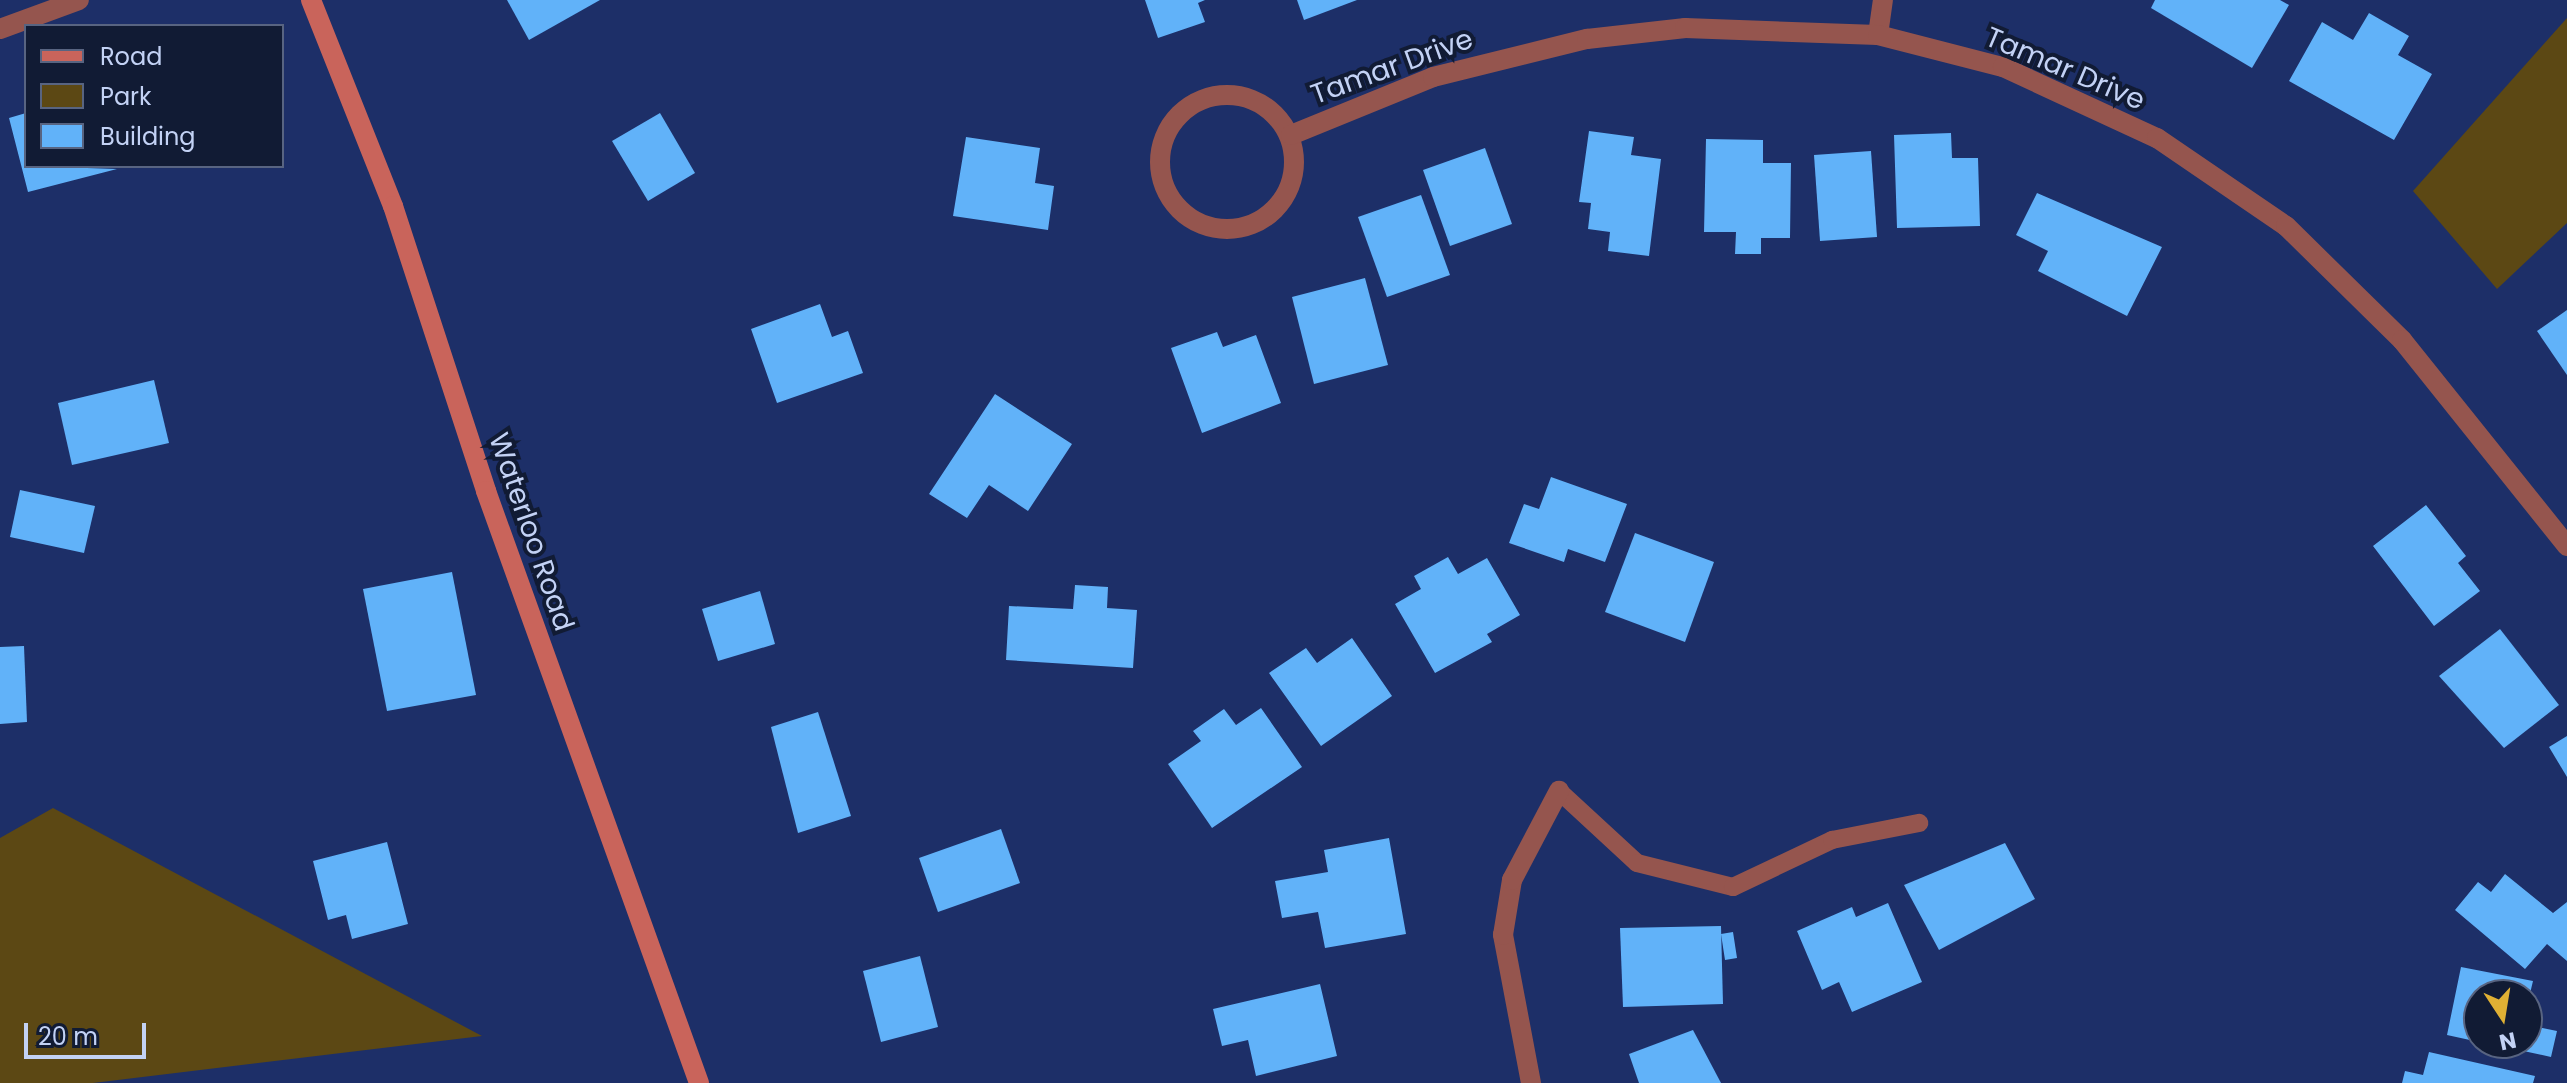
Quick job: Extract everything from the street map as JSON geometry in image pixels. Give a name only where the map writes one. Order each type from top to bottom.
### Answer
[{"type":"main road","name":"Waterloo Road","points":[[311,0],[393,206],[486,491],[699,1083]]},
{"type":"street","points":[[0,29],[79,0]]},
{"type":"street","points":[[1878,35],[1883,0]]},
{"type":"street","name":"Tamar Drive","points":[[1291,135],[1433,77],[1587,39],[1685,28],[1878,35],[2003,67],[2157,138],[2286,226],[2402,340],[2565,538]]},
{"type":"street","name":"Tamar Drive","points":[[1245,96],[1277,115],[1291,135],[1296,165],[1290,189],[1254,225],[1226,230],[1199,224],[1165,189],[1162,142],[1193,103],[1245,96]]},
{"type":"street","points":[[1531,1083],[1503,935],[1512,880],[1559,791]]},
{"type":"lane","points":[[1559,791],[1637,863],[1733,887],[1832,840],[1919,823]]},
{"type":"green space","points":[[2567,18],[2567,223],[2497,289],[2413,191]]},
{"type":"green space","points":[[53,808],[482,1036],[93,1083],[0,1083],[0,838]]},
{"type":"building","points":[[507,0],[600,0],[529,40]]},
{"type":"building","points":[[1145,0],[1205,0],[1198,3],[1205,22],[1158,38]]},
{"type":"building","points":[[1297,0],[1357,0],[1304,20]]},
{"type":"building","points":[[2155,0],[2280,0],[2289,5],[2252,68],[2151,8]]},
{"type":"building","points":[[2369,13],[2409,36],[2398,55],[2432,74],[2394,140],[2289,81],[2322,22],[2353,40]]},
{"type":"building","points":[[660,113],[695,173],[648,201],[612,141]]},
{"type":"building","points":[[24,114],[24,168],[117,169],[28,192],[9,118]]},
{"type":"building","points":[[1589,131],[1634,137],[1631,155],[1661,159],[1649,256],[1608,251],[1610,232],[1588,229],[1591,203],[1579,202]]},
{"type":"building","points":[[1951,133],[1952,158],[1978,158],[1980,226],[1897,228],[1894,135]]},
{"type":"building","points":[[966,137],[1040,148],[1035,183],[1054,186],[1048,230],[953,216]]},
{"type":"building","points":[[1706,139],[1763,140],[1763,163],[1791,163],[1790,238],[1761,238],[1761,254],[1735,254],[1736,232],[1704,232]]},
{"type":"building","points":[[1485,148],[1512,224],[1450,246],[1423,170]]},
{"type":"building","points":[[1871,151],[1877,237],[1820,241],[1814,155]]},
{"type":"building","points":[[2037,193],[2162,247],[2127,316],[2038,271],[2048,251],[2016,235]]},
{"type":"building","points":[[1421,195],[1450,275],[1387,297],[1358,217]]},
{"type":"building","points":[[1365,278],[1388,365],[1314,384],[1292,297]]},
{"type":"building","points":[[820,304],[832,337],[848,331],[863,373],[777,403],[751,329]]},
{"type":"building","points":[[2567,310],[2567,375],[2537,331]]},
{"type":"building","points":[[1217,332],[1223,347],[1256,335],[1281,403],[1202,433],[1171,348]]},
{"type":"building","points":[[154,380],[169,443],[72,465],[58,403]]},
{"type":"building","points":[[995,394],[1072,444],[1028,511],[989,485],[967,518],[929,494]]},
{"type":"building","points":[[1551,477],[1627,504],[1605,562],[1568,549],[1564,562],[1509,543],[1524,504],[1539,509]]},
{"type":"building","points":[[20,490],[95,506],[84,553],[10,537]]},
{"type":"building","points":[[2426,505],[2466,556],[2458,563],[2480,591],[2434,626],[2373,546]]},
{"type":"building","points":[[1635,533],[1714,562],[1685,642],[1605,612]]},
{"type":"building","points":[[1448,557],[1458,574],[1487,558],[1520,615],[1487,634],[1492,642],[1435,673],[1395,604],[1421,589],[1414,576]]},
{"type":"building","points":[[452,572],[476,695],[387,711],[363,589]]},
{"type":"building","points":[[1075,585],[1108,587],[1107,608],[1137,610],[1133,668],[1006,660],[1009,606],[1073,609]]},
{"type":"building","points":[[760,591],[775,644],[718,661],[702,609]]},
{"type":"building","points":[[2500,629],[2559,705],[2504,748],[2439,676]]},
{"type":"building","points":[[1352,638],[1392,696],[1321,746],[1269,673],[1306,648],[1317,663]]},
{"type":"building","points":[[24,646],[27,722],[0,724],[0,647]]},
{"type":"building","points":[[1261,708],[1302,767],[1212,828],[1168,764],[1201,741],[1193,731],[1224,709],[1236,725]]},
{"type":"building","points":[[818,712],[851,816],[798,833],[771,727]]},
{"type":"building","points":[[2567,736],[2567,777],[2549,747]]},
{"type":"building","points":[[1001,829],[1020,883],[938,912],[919,858]]},
{"type":"building","points":[[1389,838],[1406,934],[1325,948],[1318,912],[1282,918],[1275,881],[1328,872],[1324,850]]},
{"type":"building","points":[[387,842],[408,924],[352,939],[346,915],[328,920],[313,861]]},
{"type":"building","points":[[2005,843],[2035,899],[1939,950],[1904,885]]},
{"type":"building","points":[[2505,874],[2553,913],[2567,902],[2567,961],[2547,944],[2525,969],[2455,910],[2478,882],[2491,892]]},
{"type":"building","points":[[1888,903],[1922,982],[1852,1012],[1839,982],[1822,990],[1797,931],[1852,907],[1856,917]]},
{"type":"building","points":[[1721,926],[1723,1004],[1623,1007],[1620,928]]},
{"type":"building","points":[[1733,932],[1737,958],[1725,960],[1721,934]]},
{"type":"building","points":[[920,956],[938,1027],[881,1042],[863,971]]},
{"type":"building","points":[[2461,967],[2523,979],[2463,979],[2463,1038],[2447,1035]]},
{"type":"building","points":[[1320,984],[1337,1056],[1256,1076],[1248,1040],[1222,1046],[1213,1009]]},
{"type":"building","points":[[2543,1028],[2557,1031],[2551,1057],[2543,1055]]},
{"type":"building","points":[[1693,1030],[1721,1083],[1639,1083],[1629,1054]]},
{"type":"building","points":[[2429,1052],[2535,1076],[2533,1083],[2402,1083],[2405,1071],[2423,1075]]}]
